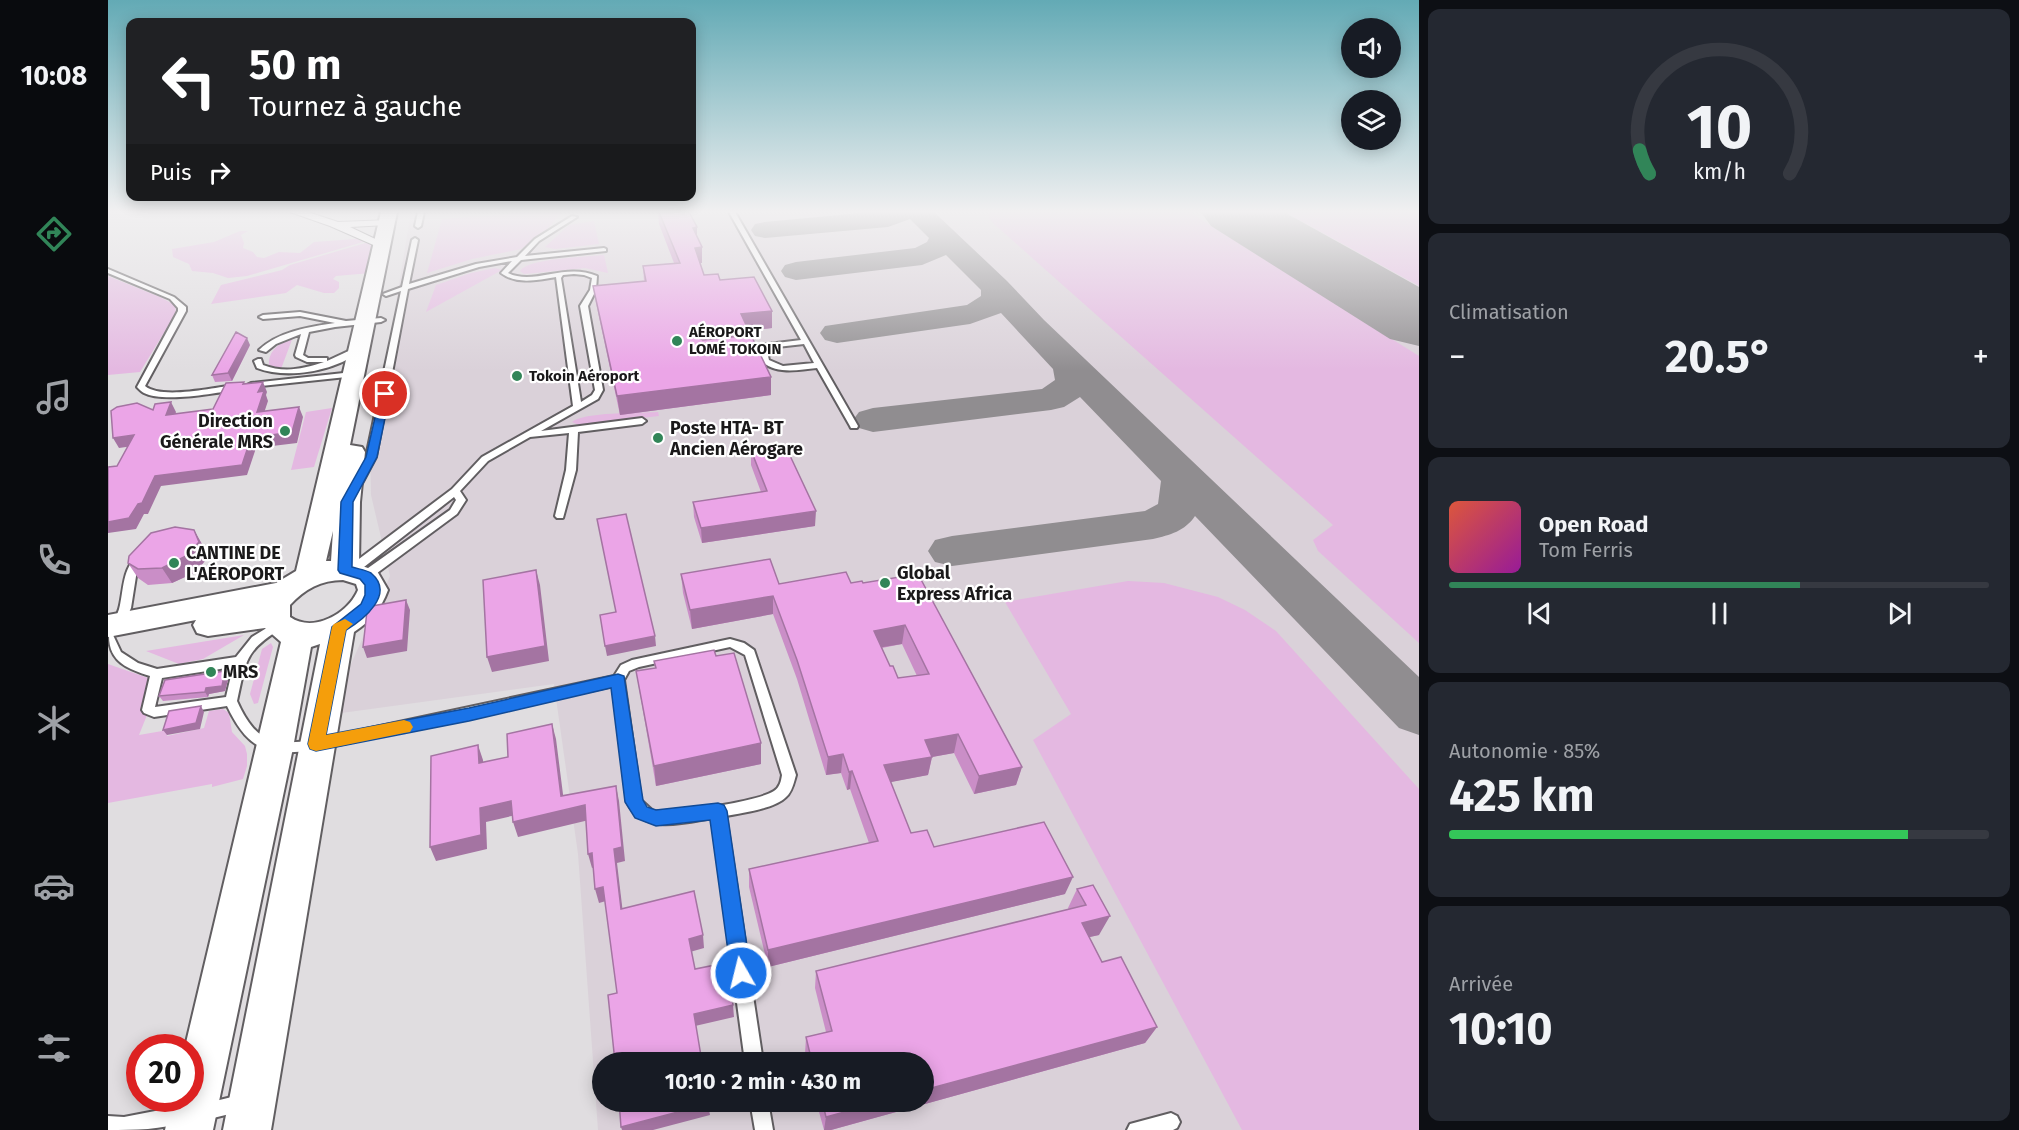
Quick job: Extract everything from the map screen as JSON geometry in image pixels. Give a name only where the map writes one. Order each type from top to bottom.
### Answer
[{"type":"main road","points":[[191,1121],[275,748],[284,617],[309,576],[351,361],[364,322],[377,265]]},
{"type":"main road","points":[[354,572],[347,502],[364,322],[397,291],[396,265]]},
{"type":"main road","points":[[111,631],[284,617],[326,632],[355,618],[367,607],[372,595],[372,584],[354,572],[321,572],[309,576]]},
{"type":"main road","points":[[250,1116],[339,627]]},
{"type":"lane","points":[[347,502],[371,457],[397,291],[408,265]]},
{"type":"lane","points":[[397,291],[480,265]]},
{"type":"lane","points":[[354,572],[455,491],[485,459],[577,405],[595,397],[599,390],[585,306],[593,290],[595,277],[583,272],[520,278],[506,276],[504,273],[513,265]]},
{"type":"lane","points":[[762,265],[854,426]]},
{"type":"lane","points":[[108,271],[172,298],[182,307],[182,311],[141,387],[147,394],[165,395],[351,361]]},
{"type":"lane","points":[[560,275],[558,278],[577,405]]},
{"type":"lane","points":[[263,317],[300,314],[364,322]]},
{"type":"lane","points":[[262,350],[274,342],[305,332],[364,322]]},
{"type":"lane","points":[[305,332],[299,355],[301,357],[309,361],[351,361]]},
{"type":"lane","points":[[740,349],[805,342]]},
{"type":"lane","points":[[775,346],[764,355],[765,361],[769,364],[789,368],[819,365]]},
{"type":"lane","points":[[258,361],[260,366],[267,370],[282,372],[351,361]]},
{"type":"lane","points":[[525,436],[642,421]]},
{"type":"lane","points":[[560,516],[571,470],[574,430]]},
{"type":"lane","points":[[354,572],[454,512],[461,500],[455,491]]},
{"type":"lane","points":[[150,551],[132,569],[125,608],[111,631],[116,655],[157,674],[240,661]]},
{"type":"lane","points":[[284,617],[246,648],[240,661],[231,701],[237,716],[250,733],[275,748],[316,744],[469,714],[618,680]]},
{"type":"lane","points":[[730,643],[750,653],[789,775],[785,789],[777,797],[718,811],[656,818],[641,812],[634,802],[618,680],[625,668],[636,663],[730,643]]},
{"type":"lane","points":[[157,674],[148,710],[154,712],[231,701]]},
{"type":"lane","points":[[718,811],[753,1052]]},
{"type":"lane","points":[[761,1112],[764,1130]]},
{"type":"lane","points":[[108,1125],[124,1126],[250,1116]]},
{"type":"lane","points":[[1136,1130],[1171,1122]]},
{"type":"shaded area","points":[[189,265],[285,265],[247,276],[228,278],[213,273],[192,271]]},
{"type":"shaded area","points":[[290,265],[374,265],[371,273],[336,276],[333,279],[339,282],[339,288],[334,293],[324,293],[297,285],[286,293],[211,304],[221,285],[282,270]]},
{"type":"shaded area","points":[[402,265],[1419,265],[1419,1130],[598,1130],[597,1112],[934,1112],[934,1052],[592,1052],[578,854],[554,684],[334,714],[344,680],[390,576],[371,495],[370,440]]},
{"type":"shaded area","points":[[429,265],[454,265],[427,273]]},
{"type":"shaded area","points":[[530,265],[606,265],[608,273],[585,268],[524,274],[520,271]]},
{"type":"shaded area","points":[[1040,265],[1273,265],[1419,356],[1419,643],[1318,551],[1313,540],[1333,525]]},
{"type":"shaded area","points":[[1380,265],[1419,265],[1419,286]]},
{"type":"shaded area","points":[[495,268],[502,270],[426,312],[436,285],[471,273]]},
{"type":"shaded area","points":[[108,276],[175,305],[176,313],[140,372],[108,375]]},
{"type":"shaded area","points":[[293,337],[281,369],[269,365],[273,351]]},
{"type":"shaded area","points":[[332,408],[314,467],[291,470],[306,412]]},
{"type":"shaded area","points":[[658,412],[659,416],[579,425],[572,422],[588,416]]},
{"type":"shaded area","points":[[1128,581],[1164,583],[1218,597],[1245,610],[1276,631],[1419,789],[1419,1130],[1242,1130],[1033,740],[1071,714],[1005,602]]},
{"type":"shaded area","points":[[244,635],[203,659],[179,664],[146,651]]},
{"type":"shaded area","points":[[271,643],[273,647],[258,703],[254,704],[250,694],[262,649]]},
{"type":"shaded area","points":[[108,664],[151,679],[153,700],[139,735],[168,730],[167,736],[204,728],[209,711],[223,709],[229,713],[232,732],[245,746],[247,754],[247,766],[243,779],[212,787],[212,784],[108,803]]},
{"type":"building","points":[[701,265],[704,275],[718,274],[720,280],[754,277],[772,311],[741,314],[747,327],[703,332],[697,337],[703,340],[751,335],[771,377],[617,396],[593,286],[646,281],[643,266]]},
{"type":"building","points":[[236,332],[247,338],[228,373],[212,375]]},
{"type":"building","points":[[244,382],[243,384],[263,382],[258,392],[264,391],[257,412],[299,407],[292,432],[251,438],[242,465],[155,476],[142,503],[138,504],[129,518],[108,522],[108,467],[117,466],[134,435],[113,438],[111,411],[117,407],[137,403],[153,410],[155,404],[171,402],[166,415],[213,409],[226,383]]},
{"type":"building","points":[[785,445],[816,511],[701,528],[693,502],[767,491],[751,450]]},
{"type":"building","points":[[626,514],[655,636],[605,646],[600,615],[616,612],[597,519]]},
{"type":"building","points":[[175,527],[194,530],[199,542],[186,556],[162,568],[138,569],[128,563],[129,556],[151,533]]},
{"type":"building","points":[[770,559],[779,584],[846,572],[851,583],[918,574],[1022,767],[979,776],[958,734],[925,740],[932,757],[884,765],[911,833],[927,830],[934,847],[1044,822],[1073,877],[768,950],[749,869],[878,841],[852,771],[849,772],[843,754],[828,757],[797,660],[773,596],[690,610],[681,574]],"holes":[[[905,625],[929,674],[898,678],[874,631]]]},
{"type":"building","points":[[536,570],[545,646],[487,657],[483,580]]},
{"type":"building","points":[[406,600],[403,640],[363,647],[367,611],[372,606]]},
{"type":"building","points":[[714,650],[716,656],[734,653],[761,743],[654,766],[636,671],[656,668],[654,661]]},
{"type":"building","points":[[225,671],[222,686],[206,688],[205,692],[159,696],[165,680]]},
{"type":"building","points":[[201,706],[196,723],[163,730],[169,711]]},
{"type":"building","points":[[552,724],[561,796],[616,786],[622,847],[614,849],[621,909],[694,891],[703,935],[689,939],[695,969],[730,962],[733,980],[729,981],[733,1005],[694,1014],[700,1052],[614,1052],[608,995],[617,993],[603,887],[595,889],[592,853],[588,854],[585,805],[513,822],[511,801],[480,808],[481,835],[430,847],[431,756],[478,745],[479,763],[508,757],[507,734]]},
{"type":"building","points":[[1093,885],[1110,916],[1082,923],[1102,962],[1121,957],[1157,1027],[934,1087],[934,1052],[810,1052],[806,1037],[832,1031],[816,971],[1086,905],[1077,889]]},
{"type":"building","points":[[620,1112],[678,1112],[621,1127]]},
{"type":"building","points":[[825,1112],[844,1112],[826,1117]]},
{"type":"taxiway","points":[[796,271],[849,265]]},
{"type":"taxiway","points":[[972,265],[996,288]]},
{"type":"taxiway","points":[[837,333],[974,313],[993,303],[997,296],[996,288]]},
{"type":"taxiway","points":[[996,288],[1071,366]]},
{"type":"taxiway","points":[[873,420],[1051,399],[1065,392],[1073,381],[1071,366]]},
{"type":"taxiway","points":[[1071,366],[1419,712]]},
{"type":"taxiway","points":[[952,551],[1153,525],[1175,513],[1181,503],[1183,478]]},
{"type":"runway","points":[[1324,265],[1419,321]]},
{"type":"slow traffic","points":[[345,624],[339,627],[316,744],[404,727]]},
{"type":"place","name":"AÉROPORT LOMÉ TOKOIN","points":[[677,341]]},
{"type":"place","name":"Tokoin Aéroport","points":[[517,376]]},
{"type":"place","name":"Direction Générale MRS","points":[[285,431]]},
{"type":"place","name":"Poste HTA- BT Ancien Aérogare","points":[[658,438]]},
{"type":"place","name":"CANTINE DE L'AÉROPORT","points":[[174,563]]},
{"type":"place","name":"Global Express Africa","points":[[885,583]]},
{"type":"place","name":"MRS","points":[[211,672]]},
{"type":"route","points":[[385,394],[371,457],[347,502],[345,570],[365,576],[372,584],[372,595],[367,607],[355,618],[339,627],[316,744],[469,714],[618,680],[634,802],[641,812],[656,818],[718,811],[741,973]]}]
